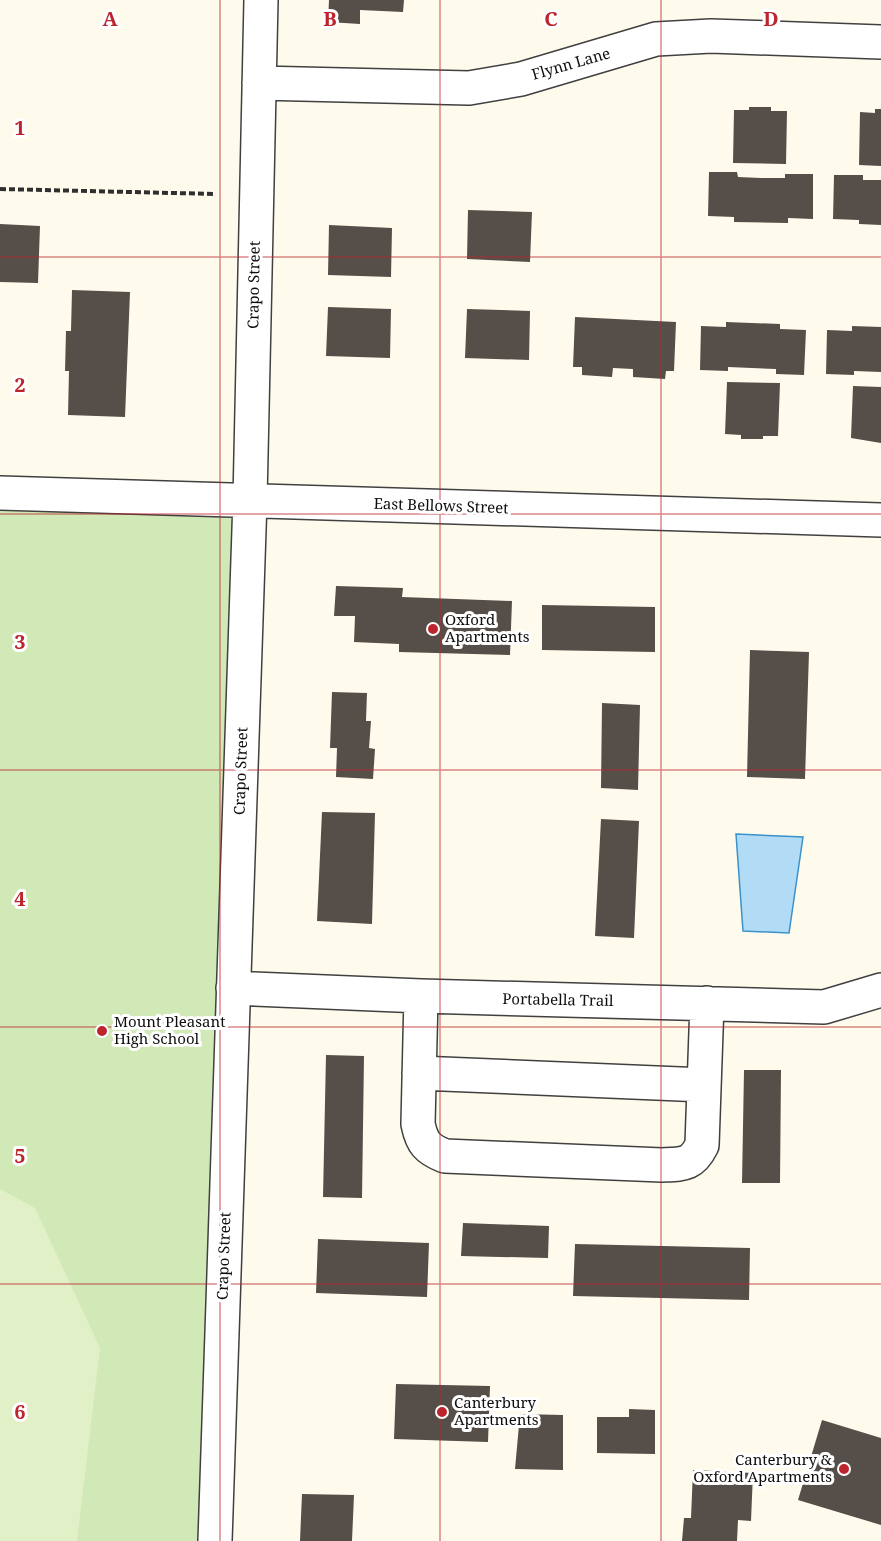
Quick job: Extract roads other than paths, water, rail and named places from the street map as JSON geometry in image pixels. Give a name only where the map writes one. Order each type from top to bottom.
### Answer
[{"type":"street","name":"Crapo Street","points":[[215,1541],[250,500],[261,0]]},
{"type":"street","name":"Flynn Lane","points":[[259,84],[469,88],[521,79],[656,39],[703,36],[881,42]]},
{"type":"street","name":"East Bellows Street","points":[[0,494],[881,520]]},
{"type":"street","name":"Portabella Trail","points":[[233,988],[421,996],[824,1006],[881,990]]},
{"type":"street","points":[[421,996],[418,1124],[421,1141],[430,1150],[456,1156],[682,1164],[695,1158],[702,1145],[707,1003]]},
{"type":"street","points":[[419,1073],[704,1085]]},
{"type":"water","points":[[736,834],[803,837],[789,933],[743,931]]},
{"type":"place","name":"Oxford Apartments","points":[[433,629]]},
{"type":"place","name":"Mount Pleasant High School","points":[[102,1031]]},
{"type":"place","name":"Canterbury Apartments","points":[[442,1412]]},
{"type":"place","name":"Canterbury & Oxford Apartments","points":[[844,1469]]}]
